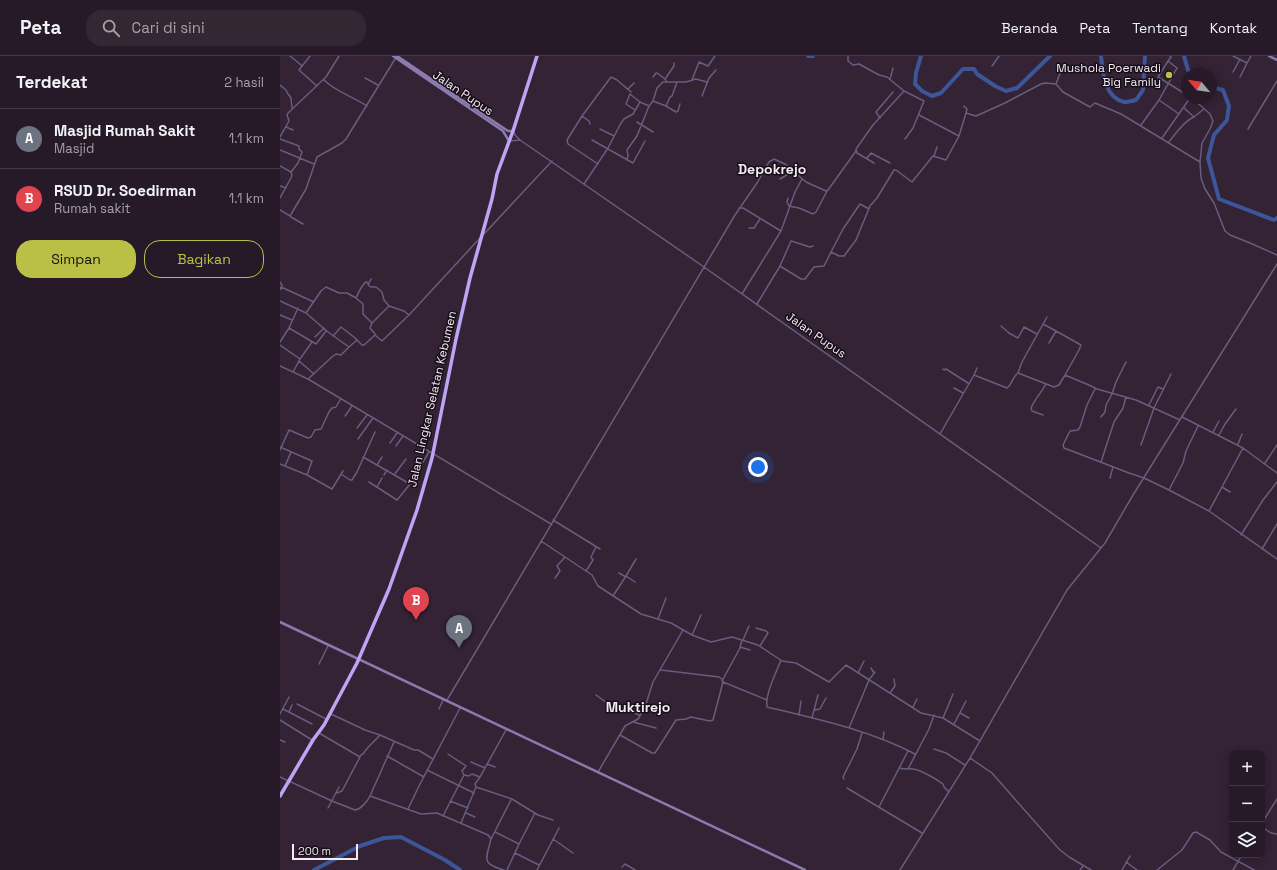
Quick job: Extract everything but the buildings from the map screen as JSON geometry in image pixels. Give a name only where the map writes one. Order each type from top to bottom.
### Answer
[{"type":"highway","name":"Jalan Lingkar Selatan Kebumen","points":[[280,796],[327,719],[359,659],[389,589],[416,510],[431,453],[461,316],[470,278],[483,235],[497,174],[513,131],[536,56]]},
{"type":"main road","name":"Jalan Pupus","points":[[396,56],[508,131],[513,131]]},
{"type":"main road","name":"Jalan Pupus","points":[[396,56],[503,131],[509,141]]},
{"type":"main road","points":[[1269,56],[1277,60]]},
{"type":"main road","points":[[280,622],[805,870]]},
{"type":"street","points":[[290,56],[302,65]]},
{"type":"street","points":[[310,56],[299,71],[317,86]]},
{"type":"street","points":[[280,198],[292,175],[291,172],[302,152],[299,149],[299,146],[280,138],[289,121],[288,114],[292,108],[324,80],[339,56]]},
{"type":"street","points":[[290,216],[306,189],[317,157],[342,143],[346,139],[396,56]]},
{"type":"street","points":[[692,80],[699,62],[708,66],[715,56]]},
{"type":"street","points":[[848,56],[848,61],[852,65],[860,65],[890,80],[904,91],[924,101],[913,128],[905,139]]},
{"type":"street","points":[[992,66],[999,56]]},
{"type":"street","points":[[1170,56],[1171,58],[1158,77],[1181,91]]},
{"type":"street","points":[[1233,56],[1248,63]]},
{"type":"street","points":[[1240,77],[1251,56]]},
{"type":"street","points":[[1233,72],[1240,59]]},
{"type":"street","points":[[1141,125],[1177,68],[1168,61]]},
{"type":"street","points":[[665,79],[674,66],[674,63]]},
{"type":"street","points":[[890,80],[893,68]]},
{"type":"street","points":[[1056,84],[1062,68]]},
{"type":"street","points":[[702,96],[707,82],[716,70]]},
{"type":"street","points":[[653,77],[657,73],[665,79],[666,82]]},
{"type":"street","points":[[598,164],[567,142],[582,116],[611,77],[628,89],[640,102],[649,106]]},
{"type":"street","points":[[365,78],[378,85]]},
{"type":"street","points":[[627,160],[627,150],[637,136],[649,106],[653,101],[657,88],[662,83],[696,79],[707,82]]},
{"type":"street","points":[[324,80],[332,88],[367,106]]},
{"type":"street","points":[[1248,129],[1277,81]]},
{"type":"street","points":[[666,106],[670,97],[672,96],[677,82]]},
{"type":"street","points":[[628,89],[634,83]]},
{"type":"street","points":[[966,113],[976,116],[1041,84],[1056,84],[1063,92],[1090,107],[1096,103],[1121,114],[1200,162]]},
{"type":"street","points":[[280,85],[292,98],[292,108]]},
{"type":"street","points":[[788,198],[787,202],[790,206],[813,214],[816,212],[828,190],[863,139],[904,91]]},
{"type":"street","points":[[631,92],[626,104],[635,110]]},
{"type":"street","points":[[880,118],[875,112],[893,92]]},
{"type":"street","points":[[1158,100],[1179,114]]},
{"type":"street","points":[[653,101],[677,112],[680,104]]},
{"type":"street","points":[[584,184],[608,148],[623,121],[631,115],[640,102]]},
{"type":"street","points":[[1162,138],[1187,104]]},
{"type":"street","points":[[1199,104],[1212,117],[1213,121],[1202,143],[1200,162],[1201,178],[1205,189],[1214,203],[1225,232],[1230,236],[1277,255]]},
{"type":"street","points":[[934,156],[946,160],[959,136],[967,109],[964,106]]},
{"type":"street","points":[[1184,108],[1194,117]]},
{"type":"street","points":[[1169,142],[1182,126],[1204,108]]},
{"type":"street","points":[[919,115],[959,136]]},
{"type":"street","points":[[582,116],[589,121],[590,124]]},
{"type":"street","points":[[637,122],[653,132]]},
{"type":"street","points":[[286,127],[293,130]]},
{"type":"street","points":[[600,129],[614,136]]},
{"type":"street","name":"Jalan Pupus","points":[[513,131],[515,136],[520,140],[757,304],[1101,548]]},
{"type":"street","points":[[509,141],[513,139],[520,140]]},
{"type":"street","points":[[592,140],[633,162],[645,141]]},
{"type":"street","points":[[831,252],[839,256],[844,256],[856,240],[869,209],[894,170],[913,181],[934,156],[937,146]]},
{"type":"street","points":[[280,150],[314,164]]},
{"type":"street","points":[[856,151],[874,162]]},
{"type":"street","points":[[867,158],[871,153],[890,163]]},
{"type":"street","points":[[439,709],[739,208],[769,162],[774,159],[782,162],[802,179],[815,187],[828,190]]},
{"type":"street","points":[[389,306],[372,323],[370,328],[375,335],[383,341],[552,161]]},
{"type":"street","points":[[280,166],[291,172]]},
{"type":"street","points":[[780,179],[792,170]]},
{"type":"street","points":[[742,294],[781,231],[802,179]]},
{"type":"street","points":[[280,186],[286,188]]},
{"type":"street","points":[[780,266],[801,278],[806,279],[814,267],[824,266],[843,228],[860,204],[869,209]]},
{"type":"street","points":[[739,208],[743,208],[781,231]]},
{"type":"street","points":[[280,210],[303,224]]},
{"type":"street","points":[[749,228],[754,228],[760,219]]},
{"type":"street","points":[[757,304],[780,266],[792,240],[810,247],[814,246]]},
{"type":"street","points":[[900,870],[922,833],[966,766],[1067,590],[1101,548],[1277,264]]},
{"type":"street","points":[[356,298],[363,284],[366,282],[368,283],[371,279]]},
{"type":"street","points":[[280,282],[282,284],[280,290]]},
{"type":"street","points":[[368,283],[370,287],[375,286],[381,291],[384,300],[389,306],[401,309],[409,315]]},
{"type":"street","points":[[281,287],[314,302]]},
{"type":"street","points":[[306,313],[321,291],[326,288],[341,293],[345,292],[356,298],[363,304],[363,314],[372,323]]},
{"type":"street","points":[[280,301],[306,313],[326,331],[349,347]]},
{"type":"street","points":[[280,342],[289,328],[298,308]]},
{"type":"street","points":[[280,315],[292,320]]},
{"type":"street","points":[[974,375],[1007,388],[1009,387],[1014,375],[1018,373],[1047,317]]},
{"type":"street","points":[[1018,373],[1054,387],[1059,385],[1080,350],[1081,345],[1043,324]]},
{"type":"street","points":[[1001,326],[1018,338],[1024,327],[1037,334]]},
{"type":"street","points":[[333,336],[341,327],[362,345],[364,345],[375,335]]},
{"type":"street","points":[[289,328],[316,344],[326,331]]},
{"type":"street","points":[[315,337],[324,328]]},
{"type":"street","points":[[1049,343],[1056,331]]},
{"type":"street","points":[[308,380],[335,354],[342,355],[357,340]]},
{"type":"street","points":[[293,372],[299,360],[312,342]]},
{"type":"street","points":[[280,345],[314,374]]},
{"type":"street","points":[[1101,417],[1105,412],[1106,405],[1126,362]]},
{"type":"street","points":[[280,366],[308,380],[551,524]]},
{"type":"street","points":[[940,434],[977,368]]},
{"type":"street","points":[[943,370],[946,369],[968,383]]},
{"type":"street","points":[[1141,445],[1154,408],[1172,374]]},
{"type":"street","points":[[1065,375],[1095,389],[1149,405],[1180,420]]},
{"type":"street","points":[[1043,415],[1032,411],[1031,408],[1034,401],[1040,396],[1046,384]]},
{"type":"street","points":[[1149,405],[1158,387],[1164,389]]},
{"type":"street","points":[[954,388],[963,393]]},
{"type":"street","points":[[1095,389],[1087,405],[1080,427],[1078,430],[1070,431],[1063,444],[1064,448],[1144,478],[1169,490],[1209,511],[1277,559]]},
{"type":"street","points":[[1101,462],[1114,422],[1119,412],[1123,408],[1126,397]]},
{"type":"street","points":[[307,475],[312,461],[280,448],[289,430],[308,438],[311,437],[315,430],[321,429],[329,412],[332,408],[336,407],[340,400]]},
{"type":"street","points":[[346,416],[352,406]]},
{"type":"street","points":[[1219,435],[1236,409]]},
{"type":"street","points":[[357,428],[367,415]]},
{"type":"street","points":[[1182,417],[1238,444],[1277,473]]},
{"type":"street","points":[[358,439],[373,418]]},
{"type":"street","points":[[1213,432],[1219,421]]},
{"type":"street","points":[[1169,490],[1198,426]]},
{"type":"street","points":[[342,474],[352,480],[375,432]]},
{"type":"street","points":[[390,443],[397,433]]},
{"type":"street","points":[[1238,444],[1242,434]]},
{"type":"street","points":[[396,446],[403,436]]},
{"type":"street","points":[[1265,463],[1277,445]]},
{"type":"street","points":[[1209,511],[1243,448]]},
{"type":"street","points":[[285,466],[292,452]]},
{"type":"street","points":[[369,482],[397,500],[431,453]]},
{"type":"street","points":[[363,457],[410,484]]},
{"type":"street","points":[[377,465],[382,457]]},
{"type":"street","points":[[394,475],[406,459]]},
{"type":"street","points":[[280,464],[307,475],[332,489],[343,471]]},
{"type":"street","points":[[1110,478],[1113,467]]},
{"type":"street","points":[[384,475],[387,470]]},
{"type":"street","points":[[376,487],[382,478]]},
{"type":"street","points":[[1241,535],[1263,500],[1277,482]]},
{"type":"street","points":[[1222,486],[1230,492]]},
{"type":"street","points":[[553,520],[600,549]]},
{"type":"street","points":[[1262,549],[1277,524]]},
{"type":"street","points":[[541,540],[594,577],[598,586],[642,614],[658,619],[713,643],[732,637],[760,646],[781,660],[796,663],[829,682],[832,681],[846,665],[913,708],[924,714],[943,718],[980,741]]},
{"type":"street","points":[[586,571],[593,560],[591,556],[596,547]]},
{"type":"street","points":[[555,578],[560,572],[558,565],[565,557]]},
{"type":"street","points":[[613,596],[636,559]]},
{"type":"street","points":[[619,573],[635,582]]},
{"type":"street","points":[[658,619],[666,598]]},
{"type":"street","points":[[692,635],[701,615]]},
{"type":"street","points":[[620,735],[652,753],[655,753],[676,720],[691,718],[710,721],[713,720],[723,682],[749,626]]},
{"type":"street","points":[[756,628],[768,633],[760,646]]},
{"type":"street","points":[[598,772],[626,725],[638,719],[645,707],[653,682],[684,630]]},
{"type":"street","points":[[319,664],[328,644]]},
{"type":"street","points":[[740,648],[750,650]]},
{"type":"street","points":[[781,660],[772,681],[767,700],[767,707],[812,718],[883,739],[915,754]]},
{"type":"street","points":[[858,673],[864,661]]},
{"type":"street","points":[[849,729],[874,672],[871,668]]},
{"type":"street","points":[[661,670],[719,677],[723,682],[767,700]]},
{"type":"street","points":[[890,693],[895,686],[894,679]]},
{"type":"street","points":[[943,718],[953,694]]},
{"type":"street","points":[[596,695],[611,706],[617,705],[640,715]]},
{"type":"street","points":[[812,718],[818,695]]},
{"type":"street","points":[[280,714],[289,697]]},
{"type":"street","points":[[815,710],[820,709],[826,698]]},
{"type":"street","points":[[913,708],[918,700]]},
{"type":"street","points":[[799,715],[801,701]]},
{"type":"street","points":[[954,724],[966,701]]},
{"type":"street","points":[[297,704],[327,719]]},
{"type":"street","points":[[289,712],[292,705]]},
{"type":"street","points":[[408,810],[460,707]]},
{"type":"street","points":[[283,709],[312,724]]},
{"type":"street","points":[[330,713],[365,730],[414,750],[418,750],[433,759]]},
{"type":"street","points":[[960,713],[970,718]]},
{"type":"street","points":[[908,769],[929,729],[934,715]]},
{"type":"street","points":[[280,720],[313,740]]},
{"type":"street","points":[[633,722],[656,728]]},
{"type":"street","points":[[461,823],[476,788],[475,784],[506,729]]},
{"type":"street","points":[[319,732],[360,756]]},
{"type":"street","points":[[883,739],[885,735],[884,732]]},
{"type":"street","points":[[844,779],[843,777],[857,749],[862,733]]},
{"type":"street","points":[[337,793],[342,791],[360,756],[380,735]]},
{"type":"street","points":[[280,740],[285,742]]},
{"type":"street","points":[[280,777],[332,801],[357,810],[370,796],[394,741]]},
{"type":"street","points":[[934,749],[946,753],[966,766]]},
{"type":"street","points":[[879,806],[908,750]]},
{"type":"street","points":[[443,816],[463,776],[462,771],[466,765],[448,754]]},
{"type":"street","points":[[387,756],[424,777]]},
{"type":"street","points":[[970,758],[992,773],[1059,849],[1069,857],[1091,870]]},
{"type":"street","points":[[471,762],[485,768]]},
{"type":"street","points":[[487,764],[495,768]]},
{"type":"street","points":[[899,768],[915,769],[926,774],[943,784],[949,792]]},
{"type":"street","points":[[427,770],[474,793]]},
{"type":"street","points":[[463,776],[469,776],[472,774],[480,777]]},
{"type":"street","points":[[328,808],[339,787]]},
{"type":"street","points":[[476,788],[512,799],[536,813],[554,820]]},
{"type":"street","points":[[847,788],[922,833]]},
{"type":"street","points":[[370,796],[408,810],[425,814],[432,812],[437,813],[485,833],[491,839]]},
{"type":"street","points":[[512,799],[491,839],[487,861],[493,867],[506,870],[536,813]]},
{"type":"street","points":[[1263,822],[1277,799]]},
{"type":"street","points":[[450,801],[468,808]]},
{"type":"street","points":[[466,813],[475,817]]},
{"type":"street","points":[[537,870],[559,828]]},
{"type":"street","points":[[1265,829],[1271,833],[1277,834]]},
{"type":"street","points":[[495,832],[520,844]]},
{"type":"street","points":[[1157,870],[1182,850],[1193,833],[1196,832],[1210,840],[1221,852],[1254,870]]},
{"type":"street","points":[[553,839],[574,853]]},
{"type":"street","points":[[515,853],[539,866]]},
{"type":"street","points":[[1122,870],[1130,856]]},
{"type":"street","points":[[1233,870],[1241,858]]},
{"type":"street","points":[[1126,862],[1137,870]]},
{"type":"street","points":[[622,867],[626,864],[635,870]]},
{"type":"street","points":[[1080,870],[1083,866]]},
{"type":"waterway","points":[[808,56],[813,56]]},
{"type":"waterway","points":[[921,56],[916,73],[915,84],[922,91],[932,96],[941,93],[963,69],[974,69],[977,74],[995,86],[1006,91],[1017,88],[1050,56]]},
{"type":"waterway","points":[[1101,56],[1104,77],[1108,90],[1117,99],[1124,102],[1136,100],[1143,90],[1145,56]]},
{"type":"waterway","points":[[1184,56],[1187,68]]},
{"type":"waterway","points":[[1217,88],[1223,90],[1229,106],[1227,120],[1214,135],[1208,158],[1219,199],[1274,220],[1277,218]]},
{"type":"waterway","points":[[314,870],[360,846],[384,838],[401,837],[445,860],[460,870]]},
{"type":"place","name":"Mushola Poerwadi Big Family","points":[[1169,75]]},
{"type":"place","name":"RSUD Dr. Soedirman","points":[[416,620]]},
{"type":"place","name":"Masjid Rumah Sakit","points":[[459,648]]},
{"type":"district","name":"Depokrejo","points":[[772,169]]},
{"type":"district","name":"Muktirejo","points":[[638,707]]}]
